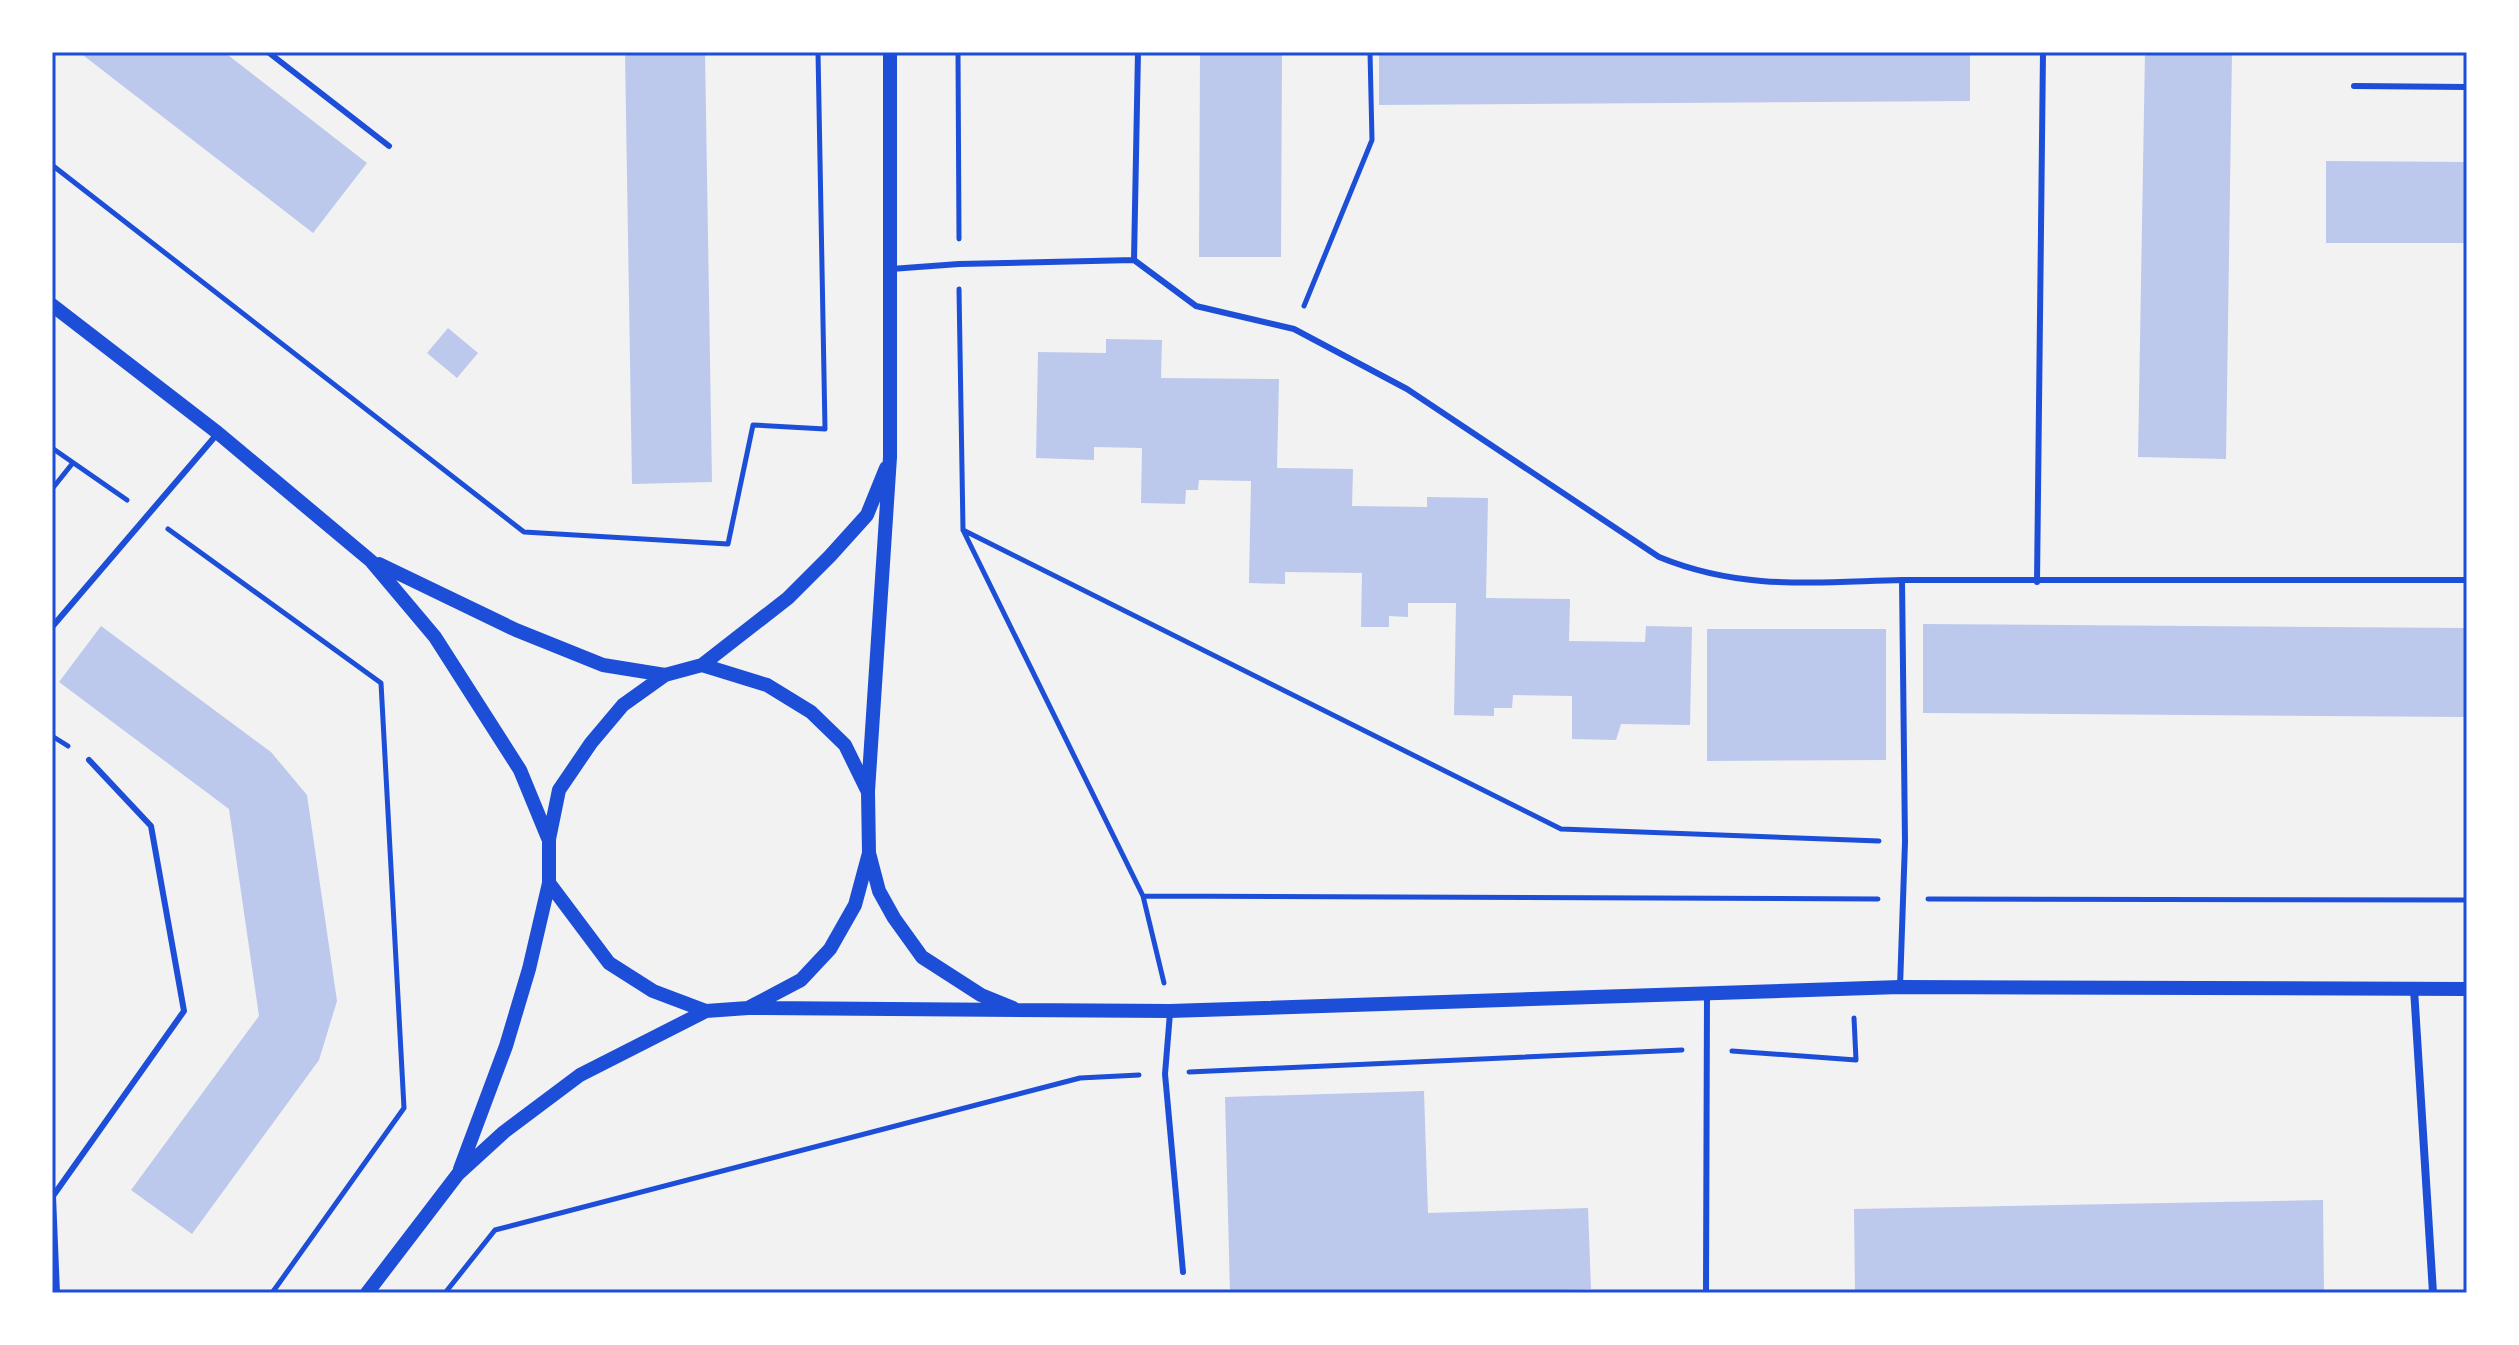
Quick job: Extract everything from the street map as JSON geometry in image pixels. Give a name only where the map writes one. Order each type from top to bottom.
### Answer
[{"type":"street","points":[[890,52],[890,457],[868,792],[869,853],[879,891],[922,957],[981,995],[1024,1012]]},
{"type":"street","points":[[52,305],[218,433],[371,561],[435,637],[513,759],[549,839]]},
{"type":"street","points":[[458,1174],[506,1046],[529,969],[549,883],[549,839],[559,790],[591,743],[623,705],[665,675],[702,665],[788,598],[867,515],[890,457]]},
{"type":"street","points":[[371,561],[516,630],[603,665],[665,675]]},
{"type":"street","points":[[702,665],[767,685],[811,712],[845,745],[868,792]]},
{"type":"street","points":[[748,1008],[801,980],[830,949],[855,905],[869,853]]},
{"type":"street","points":[[549,883],[609,963],[653,991],[706,1011]]},
{"type":"street","points":[[367,1293],[458,1174],[504,1132],[580,1075],[706,1011],[748,1008],[1170,1011],[1900,987],[2467,989]]},
{"type":"street","points":[[2414,989],[2433,1293]]},
{"type":"lane","points":[[268,52],[389,146]]},
{"type":"lane","points":[[1134,260],[1138,52]]},
{"type":"lane","points":[[2037,582],[2043,52]]},
{"type":"lane","points":[[2354,86],[2467,87]]},
{"type":"lane","points":[[891,269],[959,264],[1134,260],[1196,306],[1294,329],[1407,389],[1659,557],[1705,574],[1764,583],[1902,580],[2467,580]]},
{"type":"lane","points":[[52,627],[218,433]]},
{"type":"lane","points":[[1900,987],[1905,842],[1902,580]]},
{"type":"lane","points":[[57,1293],[53,1196],[184,1011],[151,826],[89,760]]},
{"type":"lane","points":[[1706,1293],[1707,993]]},
{"type":"lane","points":[[1170,1011],[1165,1074],[1183,1272]]},
{"type":"path","points":[[52,165],[524,532],[728,544],[753,425],[825,429],[818,52]]},
{"type":"path","points":[[958,52],[963,530],[1143,896],[1170,1011]]},
{"type":"path","points":[[1294,329],[1372,140],[1370,52]]},
{"type":"path","points":[[52,448],[381,683],[404,1108],[272,1293]]},
{"type":"path","points":[[52,489],[72,464]]},
{"type":"path","points":[[963,530],[1561,829],[1905,842]]},
{"type":"path","points":[[1143,896],[2467,900]]},
{"type":"building","points":[[79,52],[224,52],[367,163],[313,233]]},
{"type":"building","points":[[625,52],[705,52],[712,482],[632,484]]},
{"type":"building","points":[[1200,52],[1282,52],[1281,257],[1199,257]]},
{"type":"building","points":[[1379,52],[1970,52],[1970,101],[1379,105]]},
{"type":"building","points":[[2145,52],[2232,52],[2226,459],[2138,457]]},
{"type":"building","points":[[2326,161],[2467,162],[2467,243],[2326,243]]},
{"type":"building","points":[[448,328],[478,353],[457,378],[427,353]]},
{"type":"building","points":[[1106,339],[1162,340],[1161,378],[1279,379],[1277,468],[1353,469],[1352,506],[1427,507],[1427,497],[1488,498],[1486,598],[1570,599],[1569,641],[1645,642],[1646,626],[1692,627],[1690,725],[1621,724],[1616,740],[1572,739],[1572,696],[1513,695],[1512,708],[1494,708],[1494,716],[1454,715],[1456,603],[1408,603],[1408,617],[1389,616],[1389,627],[1361,627],[1362,573],[1285,572],[1285,584],[1249,583],[1251,481],[1199,480],[1198,490],[1186,490],[1185,504],[1141,503],[1142,448],[1094,447],[1094,460],[1036,458],[1038,352],[1106,353]]},
{"type":"building","points":[[1923,624],[2467,628],[2467,717],[1923,713]]},
{"type":"building","points":[[101,626],[271,752],[307,795],[337,1001],[319,1060],[192,1234],[131,1190],[259,1016],[229,809],[59,682]]},
{"type":"building","points":[[1707,629],[1886,629],[1886,760],[1707,761]]},
{"type":"building","points":[[1424,1091],[1428,1213],[1588,1208],[1591,1289],[1463,1293],[1230,1293],[1225,1097]]},
{"type":"building","points":[[2323,1200],[2324,1291],[1855,1293],[1854,1209]]}]
